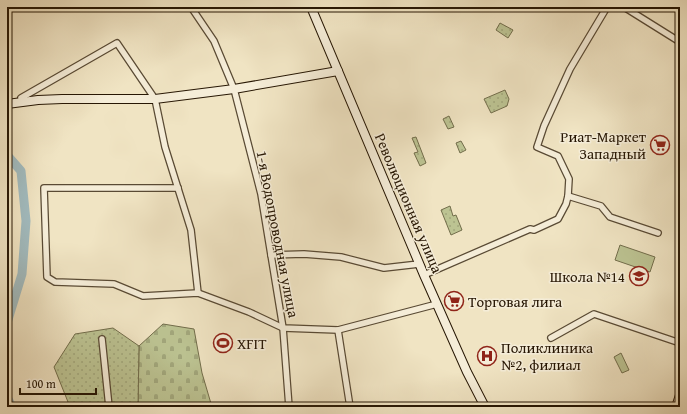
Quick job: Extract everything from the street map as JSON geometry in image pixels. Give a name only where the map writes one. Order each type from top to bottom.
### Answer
[{"type":"main road","name":"Революционная улица","points":[[313,8],[419,264],[485,407]]},
{"type":"main road","points":[[7,104],[62,99],[155,99],[234,89],[338,71]]},
{"type":"main road","points":[[676,407],[680,395]]},
{"type":"street","name":"1-я Водопроводная улица","points":[[191,7],[214,41],[234,89],[261,194],[283,328],[289,407]]},
{"type":"street","points":[[424,275],[530,229],[534,230],[558,219],[566,204],[569,179],[558,156],[537,147],[544,126],[570,69],[607,7]]},
{"type":"street","points":[[624,7],[680,42]]},
{"type":"street","points":[[21,98],[117,43],[155,99],[165,146],[191,230],[198,293]]},
{"type":"street","points":[[178,188],[44,188],[47,277],[55,282],[114,284],[144,296],[198,293],[250,312],[283,328],[338,330],[437,304]]},
{"type":"street","points":[[568,196],[601,206],[610,217],[658,233]]},
{"type":"street","points":[[271,255],[304,254],[342,257],[384,268],[419,264]]},
{"type":"street","points":[[551,338],[594,314],[680,343]]},
{"type":"street","points":[[338,330],[350,407]]},
{"type":"street","points":[[102,338],[109,407]]},
{"type":"green space","points":[[500,23],[513,30],[508,38],[496,30]]},
{"type":"green space","points":[[505,90],[509,99],[507,106],[491,113],[484,99]]},
{"type":"green space","points":[[449,116],[454,127],[448,129],[443,119]]},
{"type":"green space","points":[[416,137],[426,163],[420,166],[414,153],[418,152],[412,138]]},
{"type":"green space","points":[[461,141],[466,150],[460,153],[456,143]]},
{"type":"green space","points":[[450,206],[453,216],[456,215],[462,230],[451,235],[441,210]]},
{"type":"green space","points":[[620,245],[655,257],[650,272],[615,260]]},
{"type":"green space","points":[[163,324],[194,329],[202,373],[212,407],[138,407],[139,346]]},
{"type":"green space","points":[[113,328],[139,346],[138,407],[70,407],[54,367],[75,334]]},
{"type":"green space","points":[[621,353],[629,370],[622,373],[614,357]]},
{"type":"waterway","points":[[7,155],[21,171],[26,221],[22,274],[7,323]]},
{"type":"waterway","points":[[7,397],[12,407]]},
{"type":"place","name":"Риат-Маркет Западный","points":[[660,145]]},
{"type":"place","name":"Школа №14","points":[[639,276]]},
{"type":"place","name":"Торговая лига","points":[[454,301]]},
{"type":"place","name":"XFIT","points":[[223,343]]},
{"type":"place","name":"Поликлиника №2, филиал","points":[[487,356]]}]
